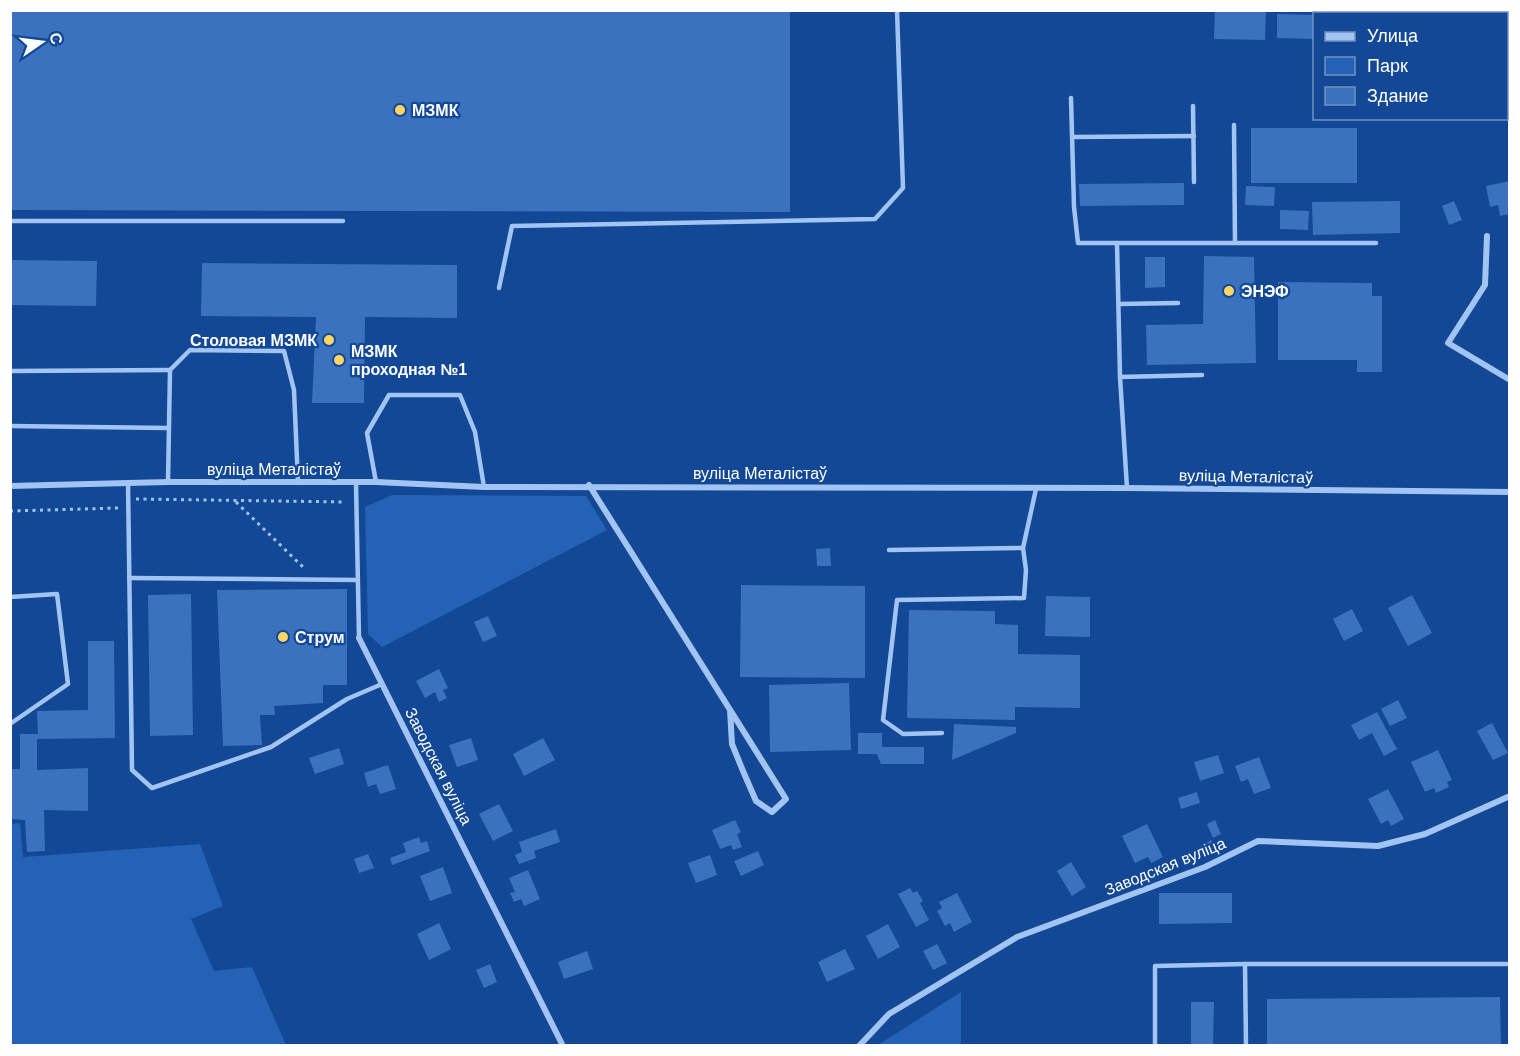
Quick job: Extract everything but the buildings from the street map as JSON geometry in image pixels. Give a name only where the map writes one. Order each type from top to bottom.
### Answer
[{"type":"street","points":[[1487,236],[1485,285],[1448,343],[1509,380]]},
{"type":"street","name":"вуліца Металістаў","points":[[10,486],[168,482],[376,482],[484,487],[589,485],[1509,492]]},
{"type":"street","points":[[589,485],[786,799],[772,812],[756,801],[743,771],[732,744],[730,710]]},
{"type":"street","name":"Заводская вуліца","points":[[360,638],[563,1046]]},
{"type":"street","name":"Заводская вуліца","points":[[860,1046],[889,1014],[1017,937],[1205,867],[1258,841],[1378,846],[1425,834],[1509,796]]},
{"type":"lane","points":[[499,288],[512,226],[875,219],[903,188],[897,10]]},
{"type":"lane","points":[[1071,98],[1074,207],[1078,243],[1376,243]]},
{"type":"lane","points":[[1193,106],[1194,182]]},
{"type":"lane","points":[[1234,125],[1235,243]]},
{"type":"lane","points":[[1072,137],[1194,136]]},
{"type":"lane","points":[[10,220],[343,221]]},
{"type":"lane","points":[[1117,243],[1120,376],[1127,488]]},
{"type":"lane","points":[[1119,304],[1178,303]]},
{"type":"lane","points":[[168,482],[170,370],[190,350],[284,351],[294,390],[298,483]]},
{"type":"lane","points":[[10,371],[170,370]]},
{"type":"lane","points":[[1120,376],[1202,375]]},
{"type":"lane","points":[[376,482],[367,433],[389,395],[460,395],[475,432],[484,487]]},
{"type":"lane","points":[[10,426],[168,428]]},
{"type":"lane","points":[[128,483],[132,770],[152,788],[271,747],[347,699],[382,684]]},
{"type":"lane","name":"Заводская вуліца","points":[[356,483],[360,638]]},
{"type":"lane","points":[[942,733],[903,734],[883,720],[897,600],[1024,598],[1026,570],[1023,548],[1036,489]]},
{"type":"lane","points":[[889,550],[1023,548]]},
{"type":"lane","points":[[129,578],[358,580]]},
{"type":"lane","points":[[10,597],[57,594],[68,684],[10,723]]},
{"type":"lane","points":[[1245,964],[1246,1046]]},
{"type":"lane","points":[[1155,1046],[1155,966],[1509,964]]},
{"type":"path","points":[[10,510],[117,510],[128,499],[357,502]]},
{"type":"path","points":[[235,501],[316,580]]},
{"type":"green space","points":[[392,495],[586,496],[607,530],[382,647],[368,634],[365,507]]},
{"type":"green space","points":[[20,823],[23,857],[200,844],[223,906],[191,919],[214,971],[252,967],[286,1045],[11,1045],[10,824]]},
{"type":"green space","points":[[961,992],[961,1045],[878,1045]]},
{"type":"place","name":"МЗМК","points":[[400,110]]},
{"type":"place","name":"ЭНЭФ","points":[[1229,291]]},
{"type":"place","name":"Столовая МЗМК","points":[[329,340]]},
{"type":"place","name":"МЗМК проходная №1","points":[[339,360]]},
{"type":"place","name":"Струм","points":[[283,637]]}]
